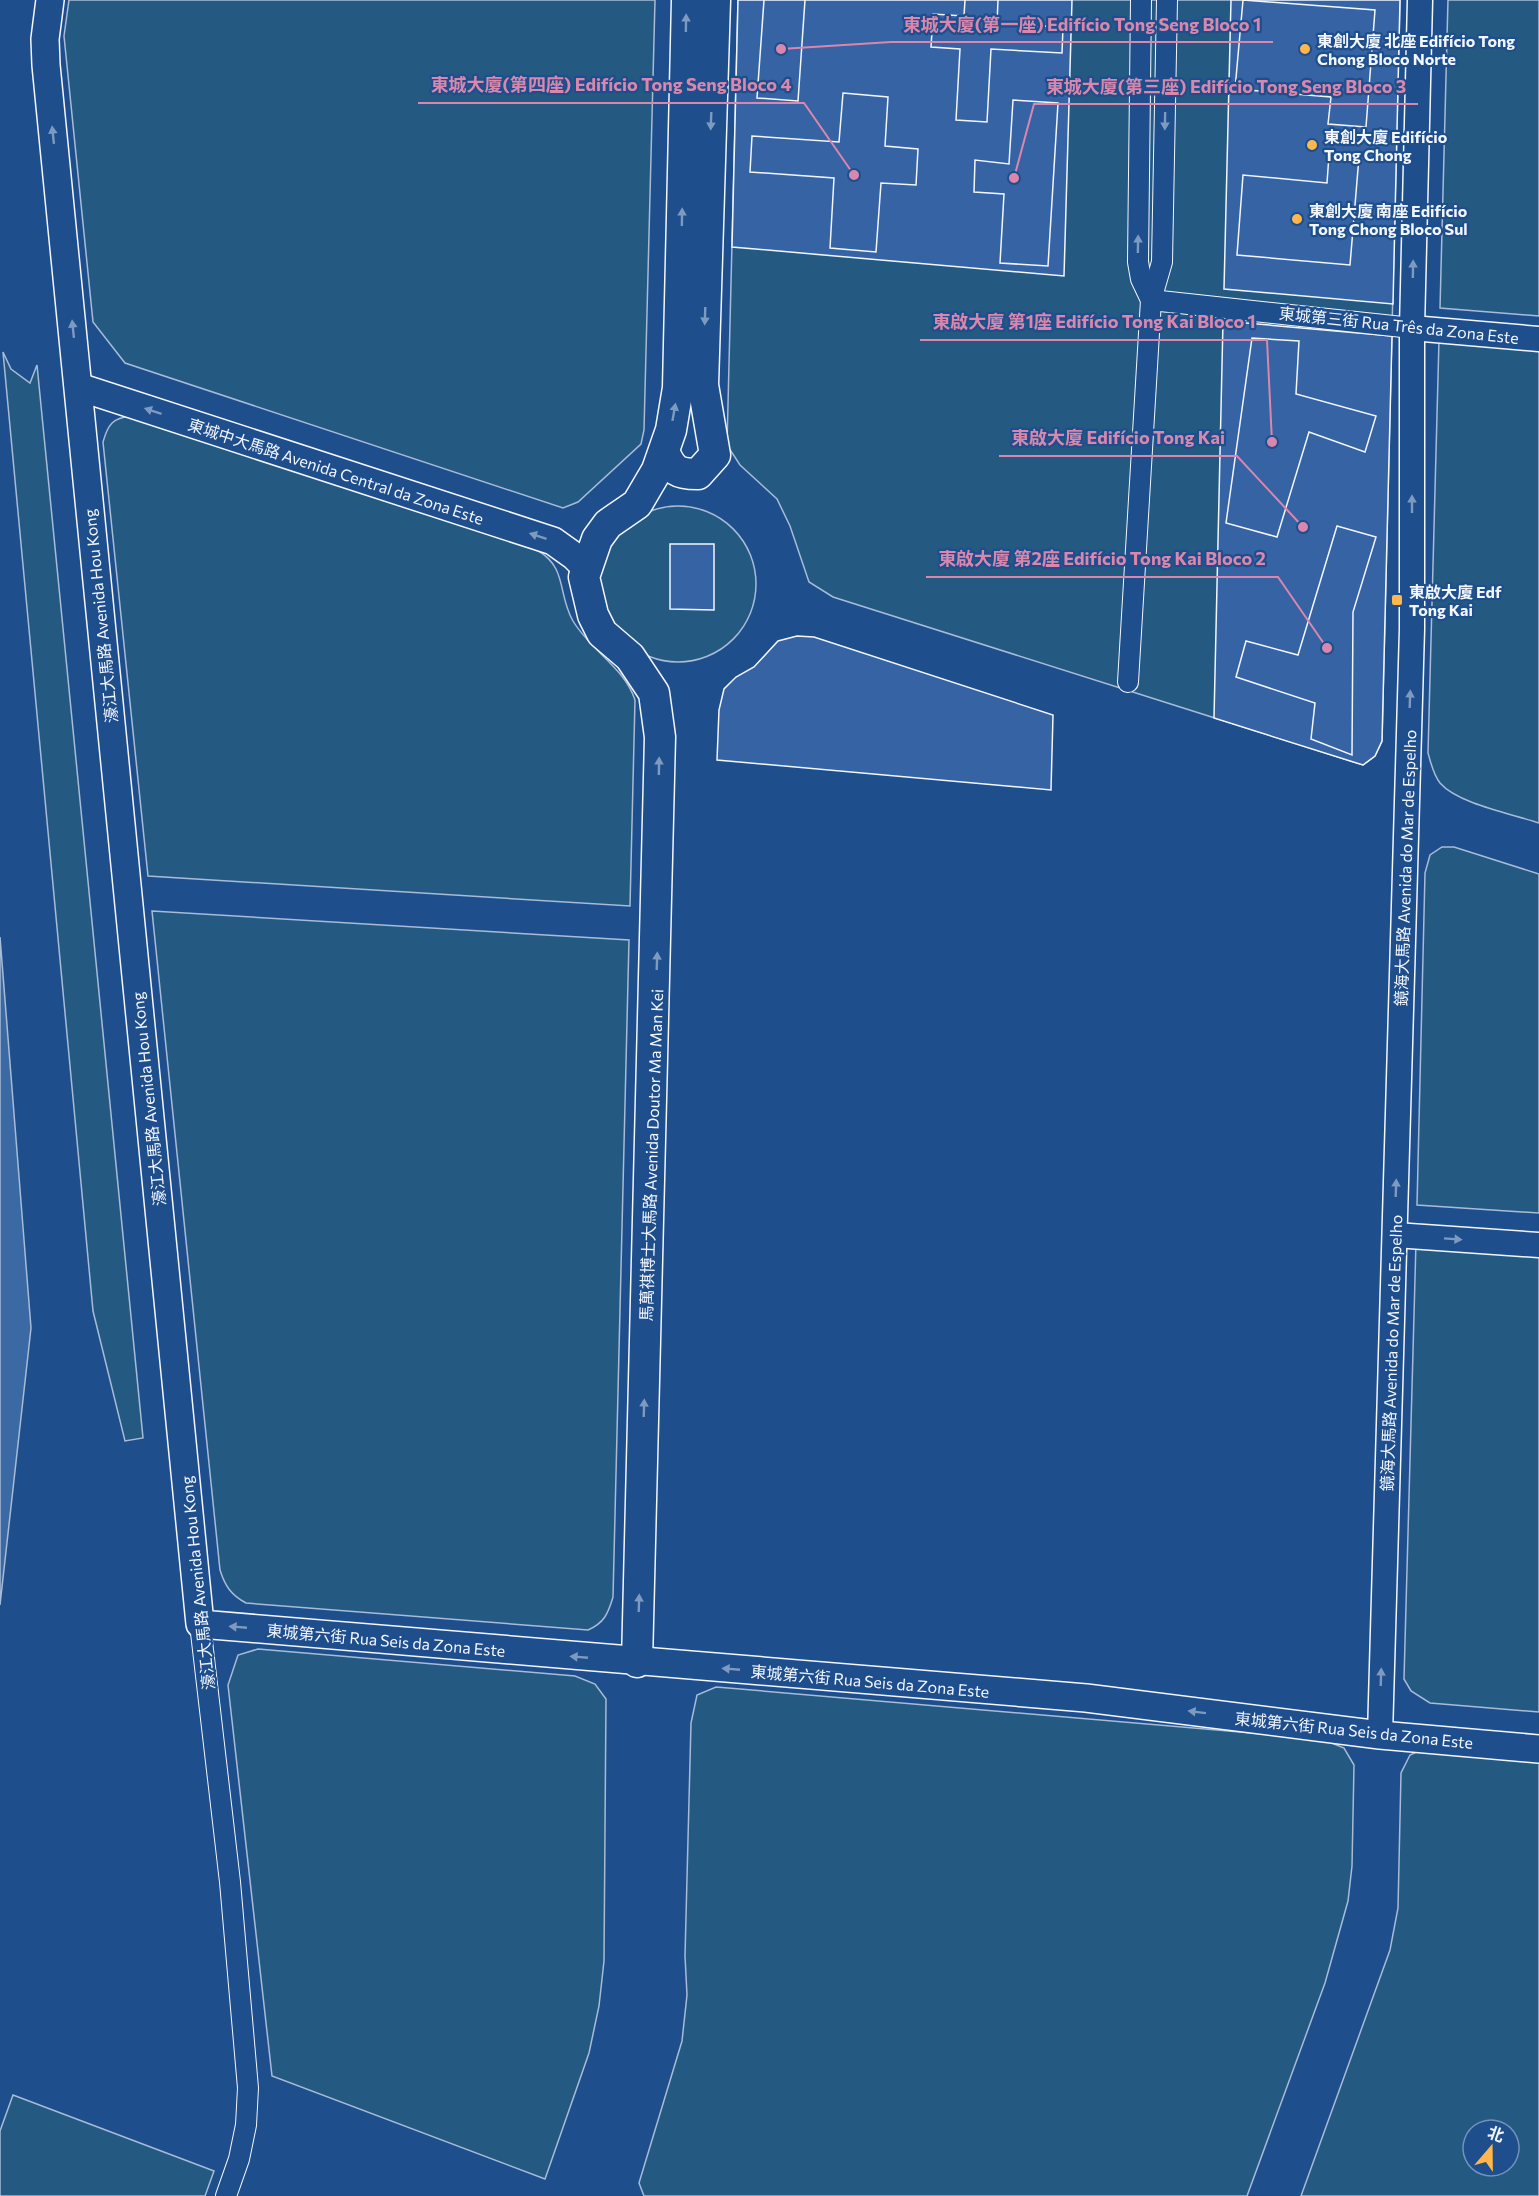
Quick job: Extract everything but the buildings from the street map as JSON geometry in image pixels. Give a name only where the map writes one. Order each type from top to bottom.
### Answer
[{"type":"main road","name":"濠江大馬路 Avenida Hou Kong","points":[[50,0],[45,39],[46,65],[200,1624]]},
{"type":"main road","points":[[586,568],[597,539],[608,524],[637,504],[664,452],[678,388],[687,0]]},
{"type":"main road","points":[[664,452],[671,467],[684,474],[698,474],[715,455],[703,385],[715,0]]},
{"type":"main road","name":"東城中大馬路 Avenida Central da Zona Este","points":[[79,387],[553,541],[586,568]]},
{"type":"main road","name":"馬萬祺博士大馬路 Avenida Doutor Ma Man Kei","points":[[586,568],[586,592],[593,615],[610,642],[630,657],[654,693],[660,737],[637,1662]]},
{"type":"main road","name":"東城第六街 Rua Seis da Zona Este","points":[[200,1624],[1086,1698],[1380,1735],[1539,1749]]},
{"type":"street","points":[[1141,0],[1138,262],[1151,300]]},
{"type":"street","points":[[1128,682],[1151,300],[1162,262],[1167,0]]},
{"type":"street","name":"鏡海大馬路 Avenida do Mar de Espelho","points":[[1380,1735],[1412,629],[1412,328],[1420,0]]},
{"type":"street","name":"東城第三街 Rua Três da Zona Este","points":[[1151,300],[1539,339]]},
{"type":"street","points":[[1395,1234],[1539,1245]]},
{"type":"street","name":"濠江大馬路 Avenida Hou Kong","points":[[200,1624],[230,1882],[248,2088],[246,2125],[239,2160],[226,2196]]},
{"type":"shaded area","points":[[69,0],[655,0],[644,430],[641,444],[578,502],[563,508],[125,363],[93,322],[64,36]]},
{"type":"shaded area","points":[[738,0],[1400,0],[1382,741],[1375,756],[1363,765],[833,597],[809,582],[790,526],[777,499],[740,465],[727,445]]},
{"type":"shaded area","points":[[1448,0],[1539,0],[1539,316],[1440,308]]},
{"type":"shaded area","points":[[1439,340],[1539,349],[1539,823],[1459,797],[1440,783],[1432,768],[1428,753]]},
{"type":"shaded area","points":[[3,352],[11,369],[30,383],[37,365],[143,1438],[125,1441],[93,1311]]},
{"type":"shaded area","points":[[131,416],[537,550],[547,557],[558,573],[573,621],[580,632],[623,678],[635,700],[630,906],[148,876],[103,442],[112,423],[120,418]]},
{"type":"shaded area","points":[[678,506],[693,507],[708,512],[722,519],[733,529],[743,540],[750,554],[755,569],[755,599],[750,614],[743,628],[733,639],[722,649],[708,656],[693,661],[678,662],[663,661],[648,656],[634,649],[623,639],[613,628],[606,614],[601,599],[600,584],[601,569],[606,554],[613,540],[623,529],[634,519],[648,512],[663,507]]},
{"type":"shaded area","points":[[1442,847],[1454,847],[1539,874],[1539,1213],[1417,1205],[1425,873],[1430,855]]},
{"type":"shaded area","points":[[152,911],[629,940],[613,1597],[605,1617],[598,1624],[588,1630],[246,1603],[236,1597],[226,1585],[220,1570]]},
{"type":"shaded area","points":[[0,937],[31,1328],[0,1605]]},
{"type":"shaded area","points":[[1416,1242],[1539,1251],[1539,1712],[1430,1703],[1411,1691],[1404,1679]]},
{"type":"shaded area","points":[[258,1649],[575,1676],[595,1684],[606,1699],[604,1961],[599,2006],[589,2053],[545,2179],[272,2076],[228,1685],[238,1655]]},
{"type":"shaded area","points":[[716,1687],[1322,1739],[1344,1748],[1354,1765],[1352,1866],[1348,1901],[1325,1983],[1247,2196],[644,2196],[639,2183],[682,2041],[687,1995],[685,1956],[691,1723],[697,1695]]},
{"type":"shaded area","points":[[1425,1748],[1539,1758],[1539,2196],[1301,2196],[1390,1950],[1398,1908],[1401,1773],[1410,1755]]},
{"type":"shaded area","points":[[13,2095],[214,2171],[205,2196],[0,2196],[0,2131]]},
{"type":"place","name":"東城大廈(第一座) Edifício Tong Seng Bloco 1","points":[[781,49]]},
{"type":"place","name":"東創大廈 北座 Edifício Tong Chong Bloco Norte","points":[[1305,49]]},
{"type":"place","name":"東創大廈 Edifício Tong Chong","points":[[1312,145]]},
{"type":"place","name":"東城大廈(第四座) Edifício Tong Seng Bloco 4","points":[[854,175]]},
{"type":"place","name":"東城大廈(第三座) Edifício Tong Seng Bloco 3","points":[[1014,178]]},
{"type":"place","name":"東創大廈 南座 Edifício Tong Chong Bloco Sul","points":[[1297,219]]},
{"type":"place","name":"東啟大廈 第1座 Edifício Tong Kai Bloco 1","points":[[1272,442]]},
{"type":"place","name":"東啟大廈 Edifício Tong Kai","points":[[1303,527]]},
{"type":"place","name":"東啟大廈 Edf Tong Kai","points":[[1397,600]]},
{"type":"place","name":"東啟大廈 第2座 Edifício Tong Kai Bloco 2","points":[[1327,648]]}]
